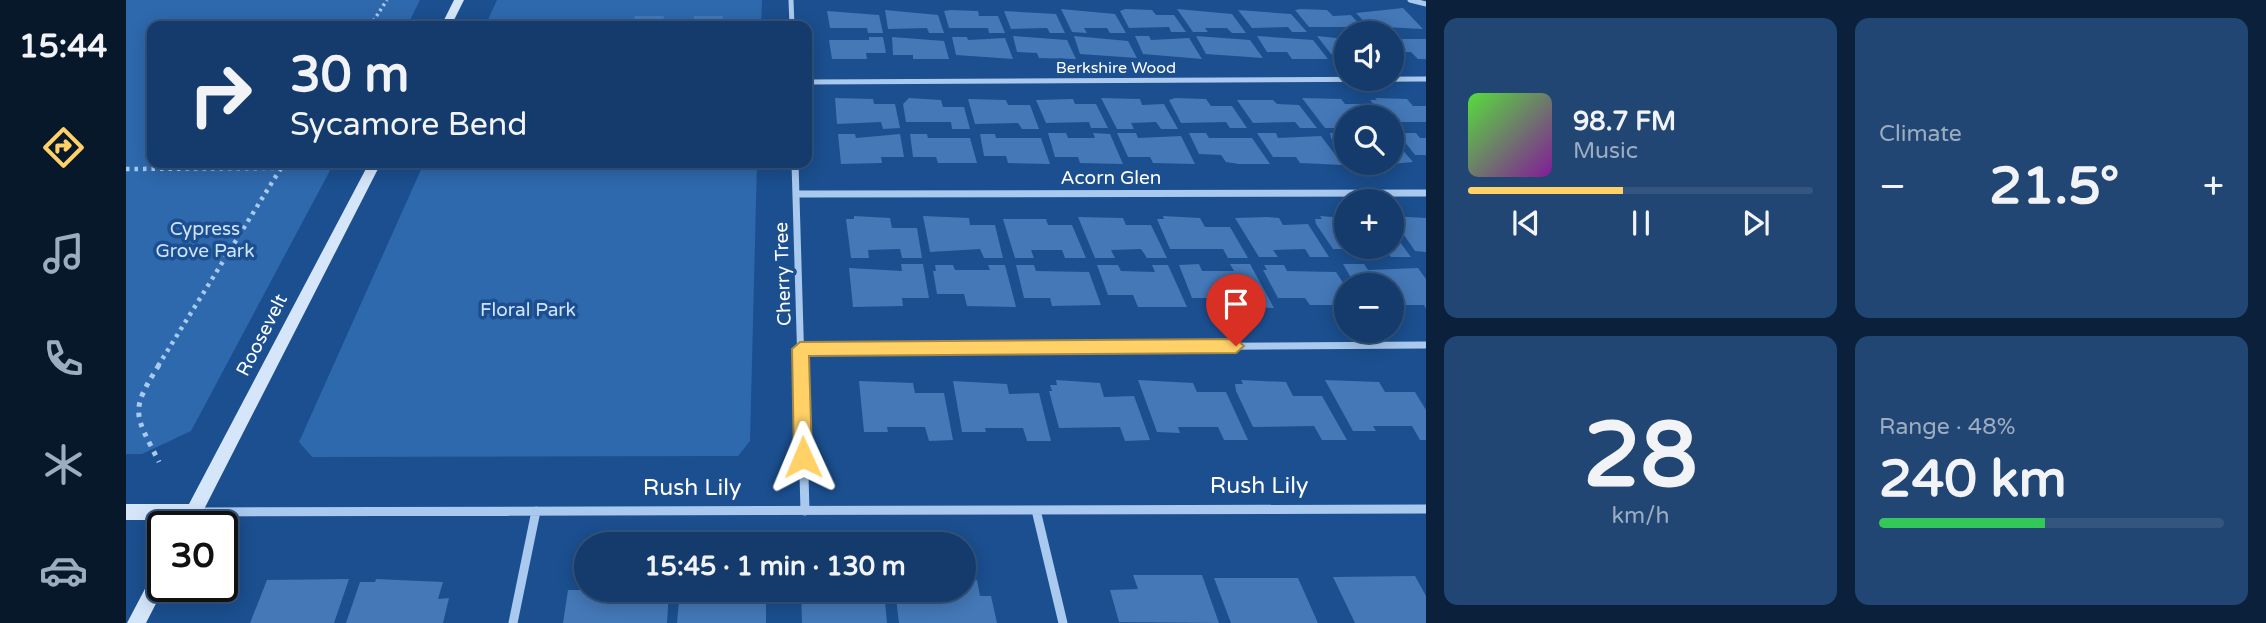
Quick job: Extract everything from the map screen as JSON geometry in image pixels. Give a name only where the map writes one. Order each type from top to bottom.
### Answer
[{"type":"street","points":[[449,21],[460,0]]},
{"type":"street","points":[[791,0],[792,21]]},
{"type":"street","points":[[1410,0],[1426,4]]},
{"type":"street","name":"Berkshire Wood","points":[[812,82],[1426,79]]},
{"type":"street","name":"Roosevelt","points":[[194,511],[372,168]]},
{"type":"street","name":"Cherry Tree","points":[[795,168],[805,510]]},
{"type":"street","name":"Acorn Glen","points":[[796,194],[1426,193]]},
{"type":"street","points":[[800,349],[1426,345]]},
{"type":"street","name":"Rush Lily","points":[[238,518],[537,511],[1426,509]]},
{"type":"street","points":[[1036,510],[1063,623]]},
{"type":"street","points":[[513,623],[537,511]]},
{"type":"street","name":"Rush Lily","points":[[126,512],[147,514]]},
{"type":"street","points":[[136,623],[147,602]]},
{"type":"path","points":[[373,21],[387,0]]},
{"type":"path","points":[[126,169],[165,168]]},
{"type":"path","points":[[159,462],[137,418],[140,395],[280,168]]},
{"type":"green space","name":"Cypress Grove Park","points":[[126,0],[420,0],[410,21],[147,21],[147,168],[331,168],[191,431],[142,454],[126,454]]},
{"type":"green space","points":[[497,0],[762,0],[761,21],[487,21]]},
{"type":"green space","name":"Floral Park","points":[[422,168],[757,168],[750,441],[738,456],[312,457],[299,442]]},
{"type":"building","points":[[1403,8],[1423,29],[1404,28],[1404,21],[1364,21],[1356,13]]},
{"type":"building","points":[[1061,9],[1115,14],[1126,33],[1110,33],[1107,28],[1084,28],[1087,33],[1072,32]]},
{"type":"building","points":[[1177,9],[1232,14],[1246,33],[1232,33],[1227,28],[1205,28],[1208,32],[1193,32]]},
{"type":"building","points":[[885,10],[938,15],[944,33],[929,33],[927,28],[888,29]]},
{"type":"building","points":[[1152,10],[1156,15],[1174,15],[1186,32],[1171,32],[1169,27],[1129,28],[1120,11]]},
{"type":"building","points":[[1238,10],[1291,14],[1307,32],[1292,32],[1288,27],[1252,28]]},
{"type":"building","points":[[1295,10],[1327,10],[1333,16],[1351,15],[1357,21],[1334,21],[1334,27],[1309,27]]},
{"type":"building","points":[[827,11],[879,15],[883,33],[868,33],[867,28],[830,28]]},
{"type":"building","points":[[944,11],[978,11],[979,16],[998,16],[1005,33],[989,33],[988,28],[949,28]]},
{"type":"building","points":[[1004,11],[1056,14],[1065,33],[1050,33],[1047,28],[1011,29]]},
{"type":"building","points":[[635,16],[664,16],[663,21],[634,21]]},
{"type":"building","points":[[694,16],[723,16],[722,21],[694,21]]},
{"type":"building","points":[[1013,36],[1067,40],[1076,59],[1039,58],[1037,53],[1017,52]]},
{"type":"building","points":[[1074,36],[1128,41],[1137,58],[1080,54]]},
{"type":"building","points":[[1135,36],[1149,36],[1151,40],[1189,38],[1202,59],[1143,54]]},
{"type":"building","points":[[1196,36],[1250,40],[1263,58],[1206,54]]},
{"type":"building","points":[[1257,36],[1313,40],[1328,59],[1292,59],[1287,52],[1267,52]]},
{"type":"building","points":[[1317,36],[1334,38],[1334,54],[1331,54]]},
{"type":"building","points":[[869,37],[883,37],[886,53],[866,53],[867,59],[832,59],[829,40],[869,40]]},
{"type":"building","points":[[892,37],[944,41],[949,59],[913,59],[913,55],[893,55]]},
{"type":"building","points":[[952,37],[967,37],[968,40],[1005,38],[1013,59],[956,55]]},
{"type":"building","points":[[1404,39],[1426,39],[1426,59],[1418,59],[1411,52],[1404,52]]},
{"type":"building","points":[[835,98],[873,99],[874,104],[895,104],[900,128],[883,129],[881,122],[837,124]]},
{"type":"building","points":[[909,98],[941,100],[943,107],[964,107],[970,129],[952,129],[951,122],[906,122],[903,104]]},
{"type":"building","points":[[1101,98],[1140,99],[1142,105],[1164,104],[1178,129],[1161,129],[1156,122],[1131,123],[1134,129],[1117,129]]},
{"type":"building","points":[[1302,98],[1341,99],[1345,104],[1367,105],[1334,105],[1334,128],[1325,128]]},
{"type":"building","points":[[1375,98],[1407,99],[1413,106],[1426,106],[1426,122],[1404,122],[1404,105],[1374,105],[1370,100],[1377,100]]},
{"type":"building","points":[[968,99],[1006,100],[1008,105],[1030,105],[1039,129],[1022,129],[1018,123],[975,124]]},
{"type":"building","points":[[1073,99],[1075,104],[1096,104],[1108,128],[1091,128],[1089,122],[1046,123],[1036,100]]},
{"type":"building","points":[[1206,99],[1211,106],[1232,106],[1247,128],[1230,128],[1226,122],[1181,123],[1169,100]]},
{"type":"building","points":[[1237,100],[1273,100],[1277,104],[1299,105],[1317,128],[1300,128],[1295,122],[1253,123]]},
{"type":"building","points":[[1048,133],[1066,133],[1068,138],[1095,138],[1093,133],[1110,134],[1123,164],[1080,163],[1078,157],[1055,157]]},
{"type":"building","points":[[1117,133],[1136,133],[1138,138],[1181,136],[1195,164],[1153,163],[1150,157],[1128,157]]},
{"type":"building","points":[[1189,133],[1206,133],[1209,138],[1252,138],[1270,164],[1239,164],[1226,162],[1221,155],[1199,154]]},
{"type":"building","points":[[1257,133],[1276,133],[1278,138],[1321,136],[1334,153],[1334,165],[1300,163],[1296,157],[1273,157]]},
{"type":"building","points":[[1404,133],[1416,133],[1420,138],[1426,138],[1426,155],[1415,155],[1404,141]]},
{"type":"building","points":[[838,134],[855,134],[856,138],[900,134],[904,157],[881,157],[882,163],[841,164]]},
{"type":"building","points":[[910,134],[927,134],[928,138],[970,138],[977,163],[938,163],[936,157],[913,157]]},
{"type":"building","points":[[980,134],[995,134],[996,138],[1041,138],[1050,164],[1008,163],[1006,156],[984,156]]},
{"type":"building","points":[[1404,152],[1413,162],[1404,163]]},
{"type":"building","points":[[854,216],[890,218],[892,228],[917,228],[922,258],[902,258],[900,249],[868,250],[869,258],[851,258],[846,219],[854,219]]},
{"type":"building","points":[[923,216],[969,218],[970,225],[995,225],[1003,258],[984,258],[980,249],[930,252]]},
{"type":"building","points":[[1163,216],[1200,218],[1205,227],[1230,227],[1248,258],[1228,258],[1223,249],[1170,249],[1157,219],[1164,219]]},
{"type":"building","points":[[1320,216],[1334,217],[1334,249],[1316,224],[1315,219],[1322,219]]},
{"type":"building","points":[[1078,217],[1123,218],[1126,225],[1151,225],[1167,258],[1147,258],[1141,249],[1111,250],[1115,258],[1095,258]]},
{"type":"building","points":[[1404,217],[1426,218],[1426,252],[1415,251],[1404,235]]},
{"type":"building","points":[[1235,218],[1279,218],[1283,225],[1308,224],[1329,257],[1310,257],[1305,249],[1273,250],[1278,257],[1259,257]]},
{"type":"building","points":[[1003,219],[1046,219],[1048,225],[1072,225],[1086,258],[1065,258],[1062,250],[1031,250],[1034,258],[1015,258]]},
{"type":"building","points":[[1404,248],[1411,257],[1404,257]]},
{"type":"building","points":[[901,264],[923,264],[929,298],[902,298],[903,306],[853,307],[849,268],[902,271]]},
{"type":"building","points":[[1199,264],[1202,271],[1234,271],[1230,264],[1250,264],[1274,308],[1223,306],[1219,298],[1192,298],[1179,265]]},
{"type":"building","points":[[1343,264],[1364,264],[1368,270],[1418,268],[1426,279],[1426,309],[1424,305],[1404,305],[1404,273],[1348,273]]},
{"type":"building","points":[[935,265],[953,265],[955,270],[990,270],[988,265],[1005,265],[1016,307],[967,306],[964,294],[937,294],[933,271],[936,271]]},
{"type":"building","points":[[1016,265],[1034,265],[1036,271],[1089,272],[1101,305],[1052,306],[1050,298],[1024,298]]},
{"type":"building","points":[[1097,265],[1118,265],[1121,271],[1155,272],[1152,265],[1168,265],[1187,307],[1138,307],[1133,295],[1108,295]]},
{"type":"building","points":[[1264,265],[1284,265],[1287,271],[1336,272],[1334,305],[1310,305],[1305,298],[1278,298],[1263,270],[1267,270]]},
{"type":"building","points":[[1056,380],[1100,383],[1104,397],[1134,396],[1150,440],[1125,441],[1120,427],[1059,428],[1049,391],[1052,391],[1050,385],[1057,385]]},
{"type":"building","points":[[1138,380],[1193,383],[1197,392],[1226,392],[1248,440],[1224,440],[1218,427],[1178,427],[1180,433],[1157,432]]},
{"type":"building","points":[[1241,380],[1286,382],[1293,396],[1322,396],[1347,440],[1322,440],[1314,426],[1253,427],[1236,391],[1235,384],[1243,384]]},
{"type":"building","points":[[1325,380],[1379,382],[1385,392],[1415,392],[1426,410],[1426,440],[1420,440],[1412,426],[1373,426],[1376,431],[1353,431]]},
{"type":"building","points":[[859,381],[913,383],[915,393],[944,393],[953,440],[929,441],[925,427],[887,427],[888,432],[864,432]]},
{"type":"building","points":[[953,381],[1007,384],[1009,394],[1039,393],[1051,441],[1027,441],[1023,428],[985,428],[986,432],[962,432]]},
{"type":"building","points":[[1133,575],[1202,575],[1219,623],[1119,622],[1110,590],[1138,589]]},
{"type":"building","points":[[1415,576],[1426,596],[1426,623],[1355,623],[1333,577]]},
{"type":"building","points":[[1214,578],[1298,578],[1318,623],[1231,623]]},
{"type":"building","points":[[349,579],[334,623],[250,623],[267,580]]},
{"type":"building","points":[[376,579],[443,582],[438,599],[449,598],[443,623],[346,623],[360,582],[375,582]]},
{"type":"building","points":[[977,580],[980,596],[991,596],[997,623],[899,623],[896,602],[976,602]]},
{"type":"building","points":[[568,590],[574,590],[574,602],[668,602],[667,623],[563,623]]},
{"type":"building","points":[[679,602],[766,602],[766,623],[677,623]]},
{"type":"building","points":[[801,602],[885,602],[887,623],[802,623]]},
{"type":"route","points":[[803,457],[800,349],[1236,346]]}]
